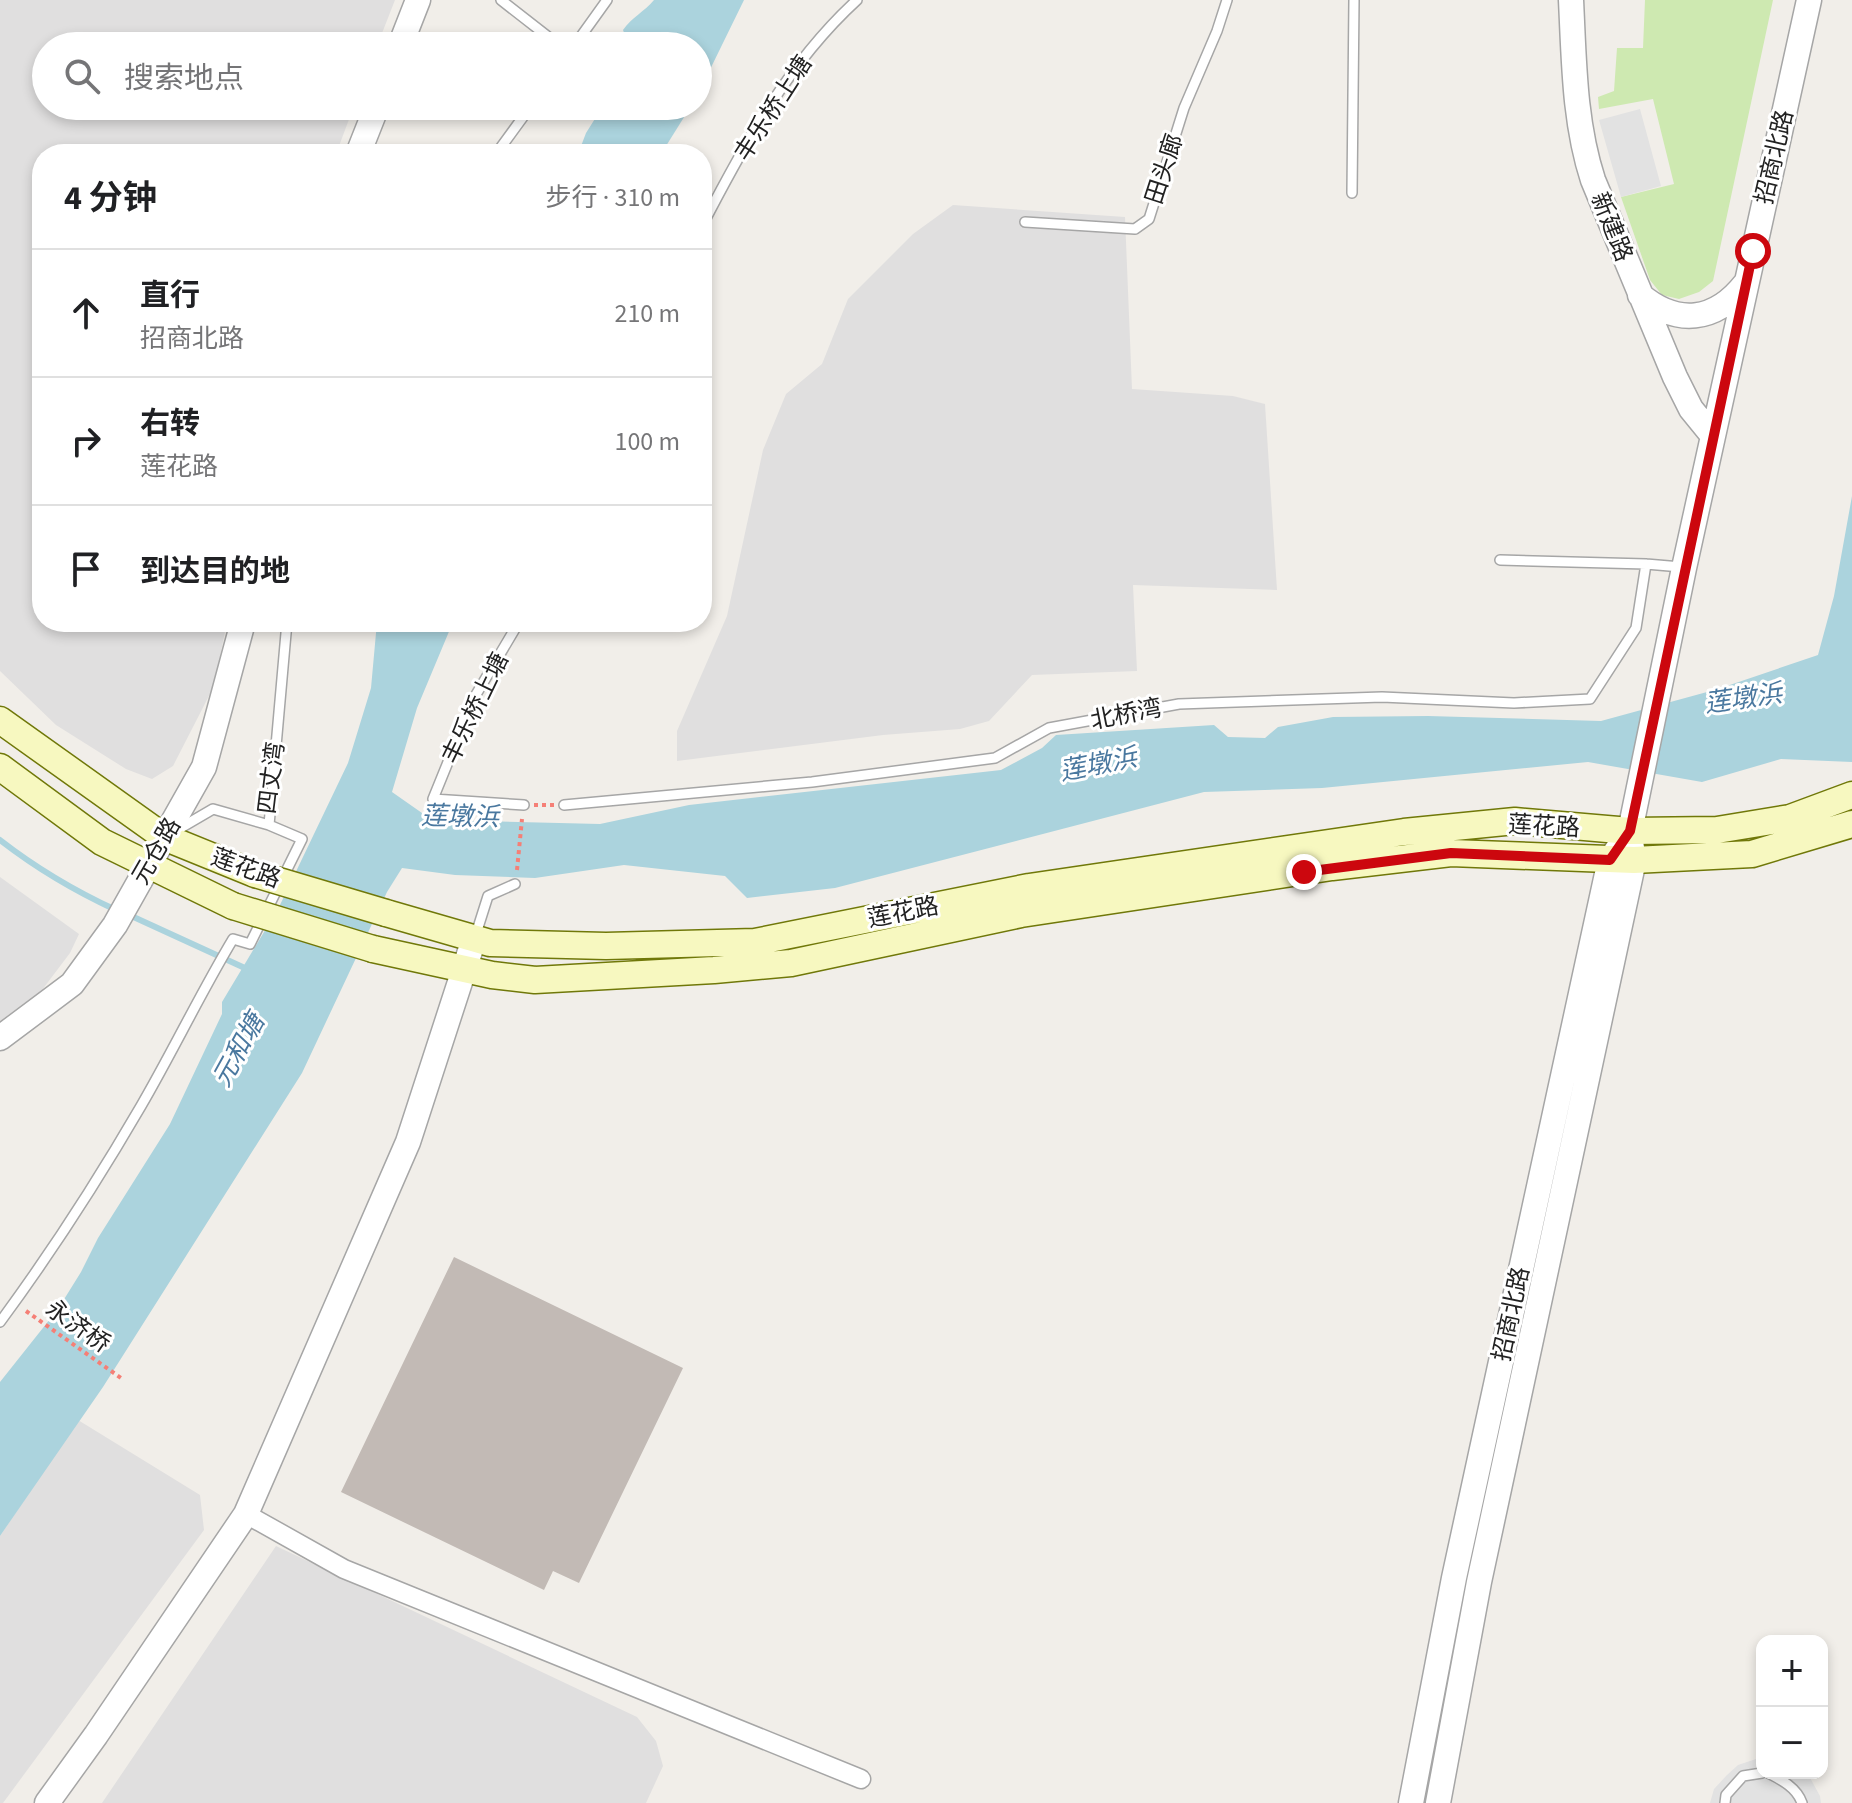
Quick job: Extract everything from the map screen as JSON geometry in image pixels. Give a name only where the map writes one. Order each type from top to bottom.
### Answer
[{"type":"main road","name":"莲花路","points":[[0,720],[164,837],[255,874],[490,943],[606,946],[755,942],[1029,887],[1404,832],[1515,821],[1630,831],[1717,830],[1790,818],[1852,795]]},
{"type":"main road","name":"莲花路","points":[[0,767],[102,842],[233,906],[373,949],[535,980],[775,964],[1021,914],[1451,853],[1622,860],[1752,854],[1852,824]]},
{"type":"street","points":[[405,32],[418,0]]},
{"type":"street","name":"新建路","points":[[1571,0],[1578,113],[1585,154],[1640,295],[1691,409],[1713,436]]},
{"type":"street","name":"招商北路","points":[[1411,1803],[1454,1578],[1630,831],[1684,568],[1809,0]]},
{"type":"street","points":[[362,144],[371,120]]},
{"type":"street","points":[[1640,295],[1655,308],[1674,315],[1700,315],[1732,300],[1746,282]]},
{"type":"street","name":"元仓路","points":[[0,1038],[72,984],[120,914],[204,767],[240,632]]},
{"type":"street","name":"招商北路","points":[[1438,1803],[1622,860]]},
{"type":"street","points":[[47,1803],[246,1514],[408,1142],[474,939]]},
{"type":"street","points":[[246,1514],[344,1569],[861,1779]]},
{"type":"lane","points":[[501,0],[542,32]]},
{"type":"lane","points":[[584,32],[607,0]]},
{"type":"lane","name":"丰乐桥上塘","points":[[712,208],[759,122],[794,68],[857,0]]},
{"type":"lane","name":"田头廊","points":[[1025,222],[1135,229],[1149,219],[1184,108],[1227,0]]},
{"type":"lane","points":[[1352,193],[1354,0]]},
{"type":"lane","points":[[503,144],[521,120]]},
{"type":"lane","points":[[1500,560],[1684,568]]},
{"type":"lane","name":"北桥湾","points":[[564,805],[812,782],[995,758],[1049,728],[1179,704],[1382,697],[1514,703],[1590,699],[1636,628],[1646,564]]},
{"type":"lane","name":"四丈湾","points":[[164,837],[213,809],[269,825],[286,632]]},
{"type":"lane","name":"丰乐桥上塘","points":[[513,632],[474,698],[433,799],[524,805]]},
{"type":"lane","points":[[0,1322],[92,1186],[233,939],[250,944],[302,839],[269,825]]},
{"type":"lane","points":[[474,939],[488,896],[515,884]]},
{"type":"lane","points":[[1725,1803],[1726,1795],[1743,1776],[1756,1774]]},
{"type":"lane","points":[[1779,1779],[1787,1783],[1802,1803]]},
{"type":"path","points":[[515,884],[524,805],[564,805]]},
{"type":"path","name":"永济桥","points":[[14,1303],[121,1378]]},
{"type":"shaded area","points":[[0,0],[395,0],[382,32],[32,32],[32,120],[349,120],[340,144],[32,144],[32,632],[225,632],[214,686],[173,766],[152,779],[126,769],[56,725],[0,671]]},
{"type":"shaded area","points":[[1640,109],[1661,186],[1621,197],[1599,120]]},
{"type":"shaded area","points":[[953,205],[1125,217],[1132,389],[1233,396],[1265,404],[1277,590],[1133,585],[1137,671],[1032,675],[989,721],[960,729],[883,735],[677,761],[677,731],[727,616],[763,450],[786,394],[822,364],[848,299],[913,234]]},
{"type":"shaded area","points":[[0,877],[79,934],[70,953],[42,990],[0,1021]]},
{"type":"shaded area","points":[[78,1420],[200,1495],[204,1530],[3,1803],[0,1803],[0,1536]]},
{"type":"shaded area","points":[[276,1546],[637,1717],[656,1741],[663,1766],[646,1803],[102,1803]]},
{"type":"shaded area","points":[[1756,1759],[1756,1779],[1811,1779],[1821,1803],[1710,1803],[1714,1789],[1738,1765]]},
{"type":"green space","points":[[1645,0],[1773,0],[1713,281],[1699,292],[1679,299],[1662,295],[1650,280],[1621,197],[1674,184],[1653,99],[1599,109],[1598,97],[1614,91],[1617,48],[1643,48]]},
{"type":"water","points":[[654,0],[744,0],[712,65],[712,32],[624,32]]},
{"type":"water","points":[[594,120],[682,120],[667,144],[582,144]]},
{"type":"water","points":[[1852,496],[1852,762],[1781,759],[1702,782],[1588,762],[1322,788],[1204,792],[835,888],[747,898],[725,876],[624,865],[535,878],[455,875],[402,868],[387,892],[302,1073],[103,1387],[0,1536],[0,1382],[58,1309],[98,1238],[170,1124],[222,1014],[222,1002],[279,907],[348,763],[371,688],[376,632],[449,632],[417,708],[392,792],[432,820],[600,824],[689,805],[1001,770],[1042,748],[1056,735],[1214,725],[1228,737],[1265,738],[1278,727],[1333,717],[1428,716],[1601,721],[1718,689],[1818,655],[1834,596]]},
{"type":"building","points":[[454,1257],[683,1368],[579,1583],[553,1571],[544,1590],[341,1492]]},
{"type":"waterway","points":[[0,840],[56,878],[116,910]]},
{"type":"waterway","points":[[127,914],[247,969]]},
{"type":"route","points":[[1304,872],[1451,853],[1610,860],[1630,831],[1753,251]]},
{"type":"water label","name":"莲墩浜","points":[[1743,698]]},
{"type":"water label","name":"莲墩浜","points":[[1098,764]]},
{"type":"water label","name":"莲墩浜","points":[[460,816]]},
{"type":"water label","name":"元和塘","points":[[238,1050]]}]
